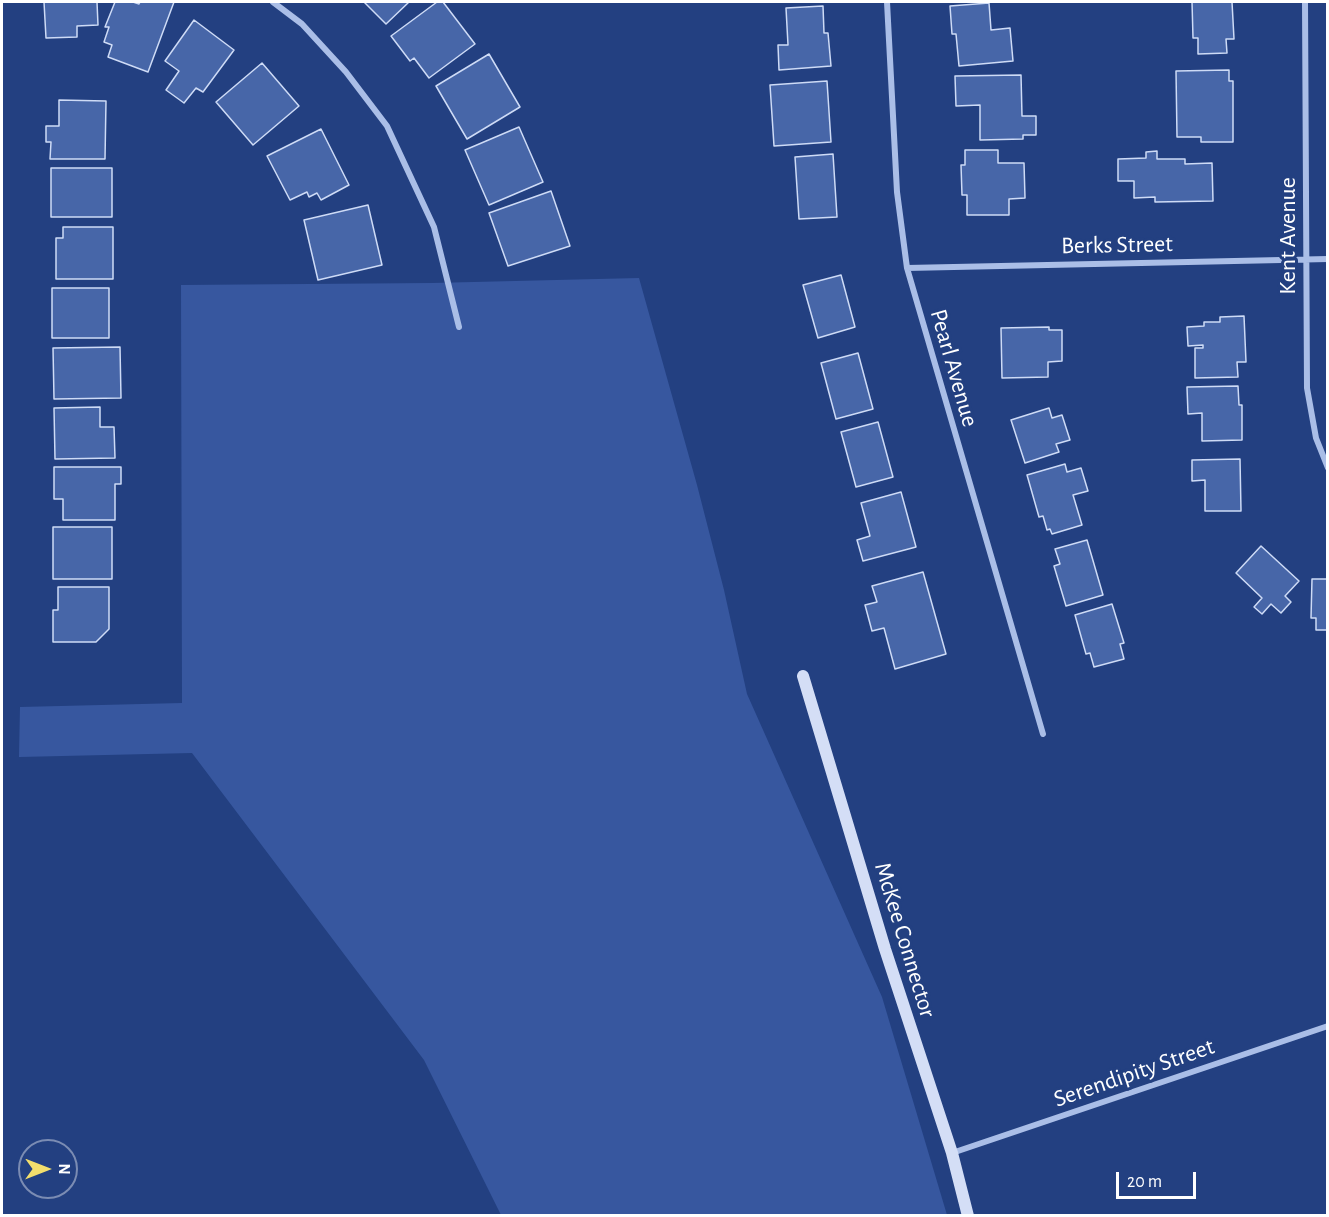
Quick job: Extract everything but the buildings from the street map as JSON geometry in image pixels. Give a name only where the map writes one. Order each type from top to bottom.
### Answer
[{"type":"main road","name":"McKee Connector","points":[[804,676],[885,949],[952,1153],[969,1215]]},
{"type":"street","points":[[273,2],[309,32],[346,72],[387,126],[434,226],[459,327]]},
{"type":"street","name":"Pearl Avenue","points":[[886,2],[897,192],[907,268],[1044,734]]},
{"type":"street","name":"Kent Avenue","points":[[1305,2],[1307,387],[1317,438],[1328,468]]},
{"type":"street","name":"Berks Street","points":[[907,268],[1328,259]]},
{"type":"street","name":"Serendipity Street","points":[[952,1153],[1328,1026]]},
{"type":"shaded area","points":[[639,278],[697,485],[724,590],[747,694],[882,997],[947,1215],[501,1215],[424,1060],[192,753],[19,757],[20,707],[182,703],[181,285],[432,283]]}]
